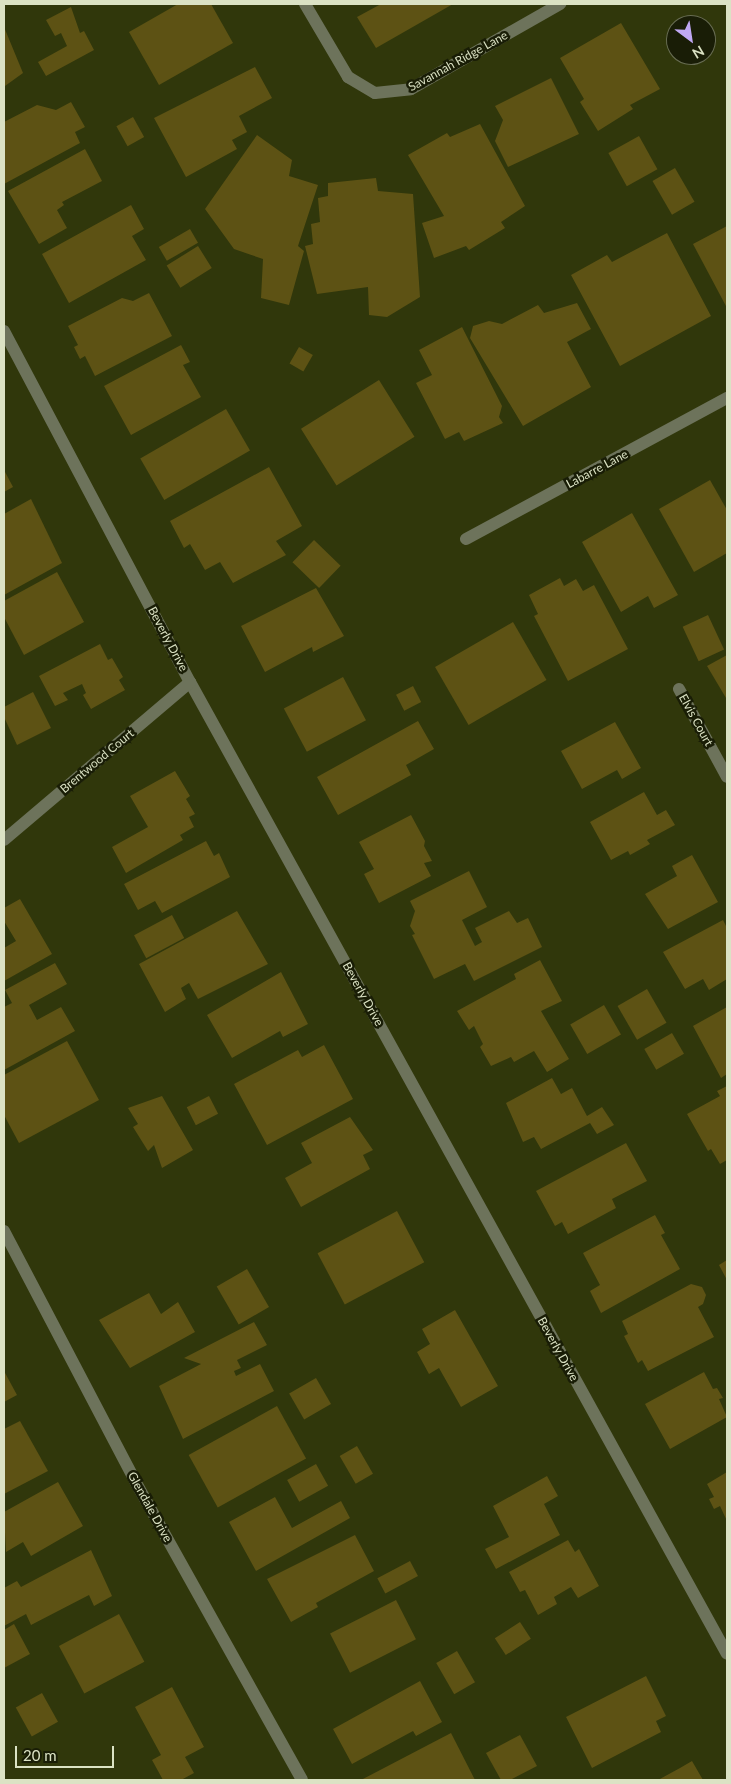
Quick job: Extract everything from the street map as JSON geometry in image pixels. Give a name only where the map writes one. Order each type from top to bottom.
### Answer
[{"type":"street","name":"Savannah Ridge Lane","points":[[305,4],[348,77],[375,93],[410,90],[560,4]]},
{"type":"street","name":"Beverly Drive","points":[[4,331],[190,682],[727,1654]]},
{"type":"street","name":"Labarre Lane","points":[[466,539],[727,398]]},
{"type":"street","name":"Brentwood Court","points":[[4,840],[190,682]]},
{"type":"street","name":"Elvis Court","points":[[679,689],[727,777]]},
{"type":"street","name":"Glendale Drive","points":[[4,1231],[135,1481],[302,1780]]},
{"type":"building","points":[[178,4],[211,4],[233,43],[159,85],[129,32]]},
{"type":"building","points":[[381,4],[453,4],[376,48],[357,17]]},
{"type":"building","points":[[71,7],[80,33],[84,31],[94,50],[46,76],[38,62],[67,46],[61,33],[55,36],[46,20]]},
{"type":"building","points":[[621,23],[660,89],[630,105],[633,109],[598,131],[580,102],[584,99],[560,58]]},
{"type":"building","points":[[4,27],[23,73],[5,86],[4,83]]},
{"type":"building","points":[[255,67],[272,98],[239,116],[247,132],[232,140],[237,149],[186,177],[154,118]]},
{"type":"building","points":[[551,78],[579,134],[508,167],[495,141],[503,120],[495,106]]},
{"type":"building","points":[[71,102],[85,127],[75,132],[80,143],[4,184],[4,122],[37,105],[56,110]]},
{"type":"building","points":[[133,117],[144,137],[128,146],[116,126]]},
{"type":"building","points":[[480,124],[525,206],[501,222],[505,228],[469,250],[466,246],[434,258],[422,223],[444,216],[408,155],[447,133],[450,137]]},
{"type":"building","points":[[257,135],[292,160],[289,176],[318,185],[298,246],[304,251],[289,305],[261,298],[263,259],[234,249],[205,209]]},
{"type":"building","points":[[639,136],[657,169],[627,186],[608,153]]},
{"type":"building","points":[[85,149],[102,181],[62,202],[64,205],[57,210],[67,228],[39,244],[8,191]]},
{"type":"building","points":[[675,168],[694,202],[672,215],[652,181]]},
{"type":"building","points":[[376,178],[378,191],[413,194],[420,297],[387,317],[369,315],[368,287],[317,294],[305,246],[313,244],[311,224],[320,222],[318,198],[328,196],[328,183]]},
{"type":"building","points":[[131,205],[144,229],[132,236],[146,260],[69,303],[42,254]]},
{"type":"building","points":[[727,226],[727,308],[693,244]]},
{"type":"building","points":[[190,229],[198,243],[167,261],[159,247]]},
{"type":"building","points":[[667,233],[711,316],[620,366],[571,275],[607,255],[612,262]]},
{"type":"building","points":[[198,246],[212,268],[180,288],[167,266]]},
{"type":"building","points":[[149,293],[172,336],[95,376],[85,356],[80,359],[74,347],[78,345],[68,326],[122,298],[133,301]]},
{"type":"building","points":[[577,303],[591,329],[567,342],[591,387],[523,426],[470,338],[473,326],[489,321],[502,324],[538,305],[544,313]]},
{"type":"building","points":[[462,327],[502,406],[499,417],[503,423],[464,441],[459,432],[445,439],[416,383],[432,375],[419,350]]},
{"type":"building","points":[[181,345],[190,362],[183,365],[201,397],[131,435],[104,386]]},
{"type":"building","points":[[299,347],[313,355],[303,371],[290,363]]},
{"type":"building","points":[[379,380],[415,437],[336,486],[301,429]]},
{"type":"building","points":[[226,409],[250,451],[164,500],[140,458]]},
{"type":"building","points":[[269,467],[302,526],[276,541],[286,555],[233,583],[220,562],[205,570],[190,544],[184,548],[170,521]]},
{"type":"building","points":[[4,470],[13,487],[4,492]]},
{"type":"building","points":[[710,480],[727,510],[727,553],[694,572],[659,509]]},
{"type":"building","points":[[31,499],[62,563],[4,595],[4,514]]},
{"type":"building","points":[[632,513],[678,595],[654,608],[648,596],[621,612],[582,542]]},
{"type":"building","points":[[314,540],[341,566],[319,588],[292,562]]},
{"type":"building","points":[[57,572],[84,622],[24,655],[4,617],[4,601]]},
{"type":"building","points":[[560,578],[564,586],[576,579],[583,591],[594,585],[628,649],[568,681],[534,616],[538,614],[529,595]]},
{"type":"building","points":[[316,588],[344,636],[313,652],[312,647],[265,672],[241,626]]},
{"type":"building","points":[[708,615],[724,649],[699,661],[683,627]]},
{"type":"building","points":[[513,622],[546,680],[469,725],[435,667]]},
{"type":"building","points":[[100,644],[108,660],[112,658],[123,677],[119,680],[125,690],[91,709],[83,695],[86,693],[82,684],[63,693],[68,700],[55,706],[39,676]]},
{"type":"building","points":[[727,655],[727,697],[726,698],[707,666]]},
{"type":"building","points":[[343,677],[366,720],[307,752],[284,708]]},
{"type":"building","points":[[413,686],[421,702],[404,711],[396,695]]},
{"type":"building","points":[[33,692],[51,728],[17,745],[4,717],[4,707]]},
{"type":"building","points":[[418,721],[434,749],[406,765],[411,775],[338,815],[317,777]]},
{"type":"building","points":[[615,722],[641,768],[622,779],[617,770],[582,789],[561,751]]},
{"type":"building","points":[[175,771],[190,796],[186,799],[195,814],[189,817],[194,827],[180,835],[183,840],[126,873],[112,847],[148,827],[130,796]]},
{"type":"building","points":[[644,792],[657,815],[666,810],[675,825],[647,840],[650,844],[630,855],[628,851],[611,860],[590,822]]},
{"type":"building","points":[[411,815],[425,841],[424,846],[432,861],[424,863],[431,876],[379,903],[364,874],[374,869],[359,842]]},
{"type":"building","points":[[206,841],[214,856],[219,853],[230,877],[162,913],[155,901],[138,910],[124,884]]},
{"type":"building","points":[[692,855],[718,902],[668,929],[645,894],[677,876],[672,866]]},
{"type":"building","points":[[469,871],[487,907],[462,920],[475,946],[482,942],[475,928],[509,911],[517,923],[528,918],[542,947],[474,981],[465,964],[434,979],[412,935],[415,934],[410,926],[415,911],[410,901]]},
{"type":"building","points":[[20,899],[52,954],[4,981],[4,948],[16,941],[4,921],[4,908]]},
{"type":"building","points":[[237,911],[268,964],[198,999],[189,983],[181,988],[186,999],[165,1012],[139,964]]},
{"type":"building","points":[[172,915],[184,938],[146,958],[134,935]]},
{"type":"building","points":[[723,920],[727,928],[727,979],[709,990],[703,979],[685,989],[663,952]]},
{"type":"building","points":[[540,960],[562,1001],[541,1011],[569,1059],[547,1072],[534,1051],[514,1062],[511,1057],[491,1066],[480,1047],[483,1044],[474,1026],[469,1030],[457,1011],[516,979],[514,974]]},
{"type":"building","points":[[55,963],[67,984],[29,1005],[37,1020],[61,1007],[75,1031],[4,1070],[4,1007],[12,1003],[5,990]]},
{"type":"building","points":[[281,972],[308,1024],[283,1037],[280,1031],[232,1058],[207,1015]]},
{"type":"building","points":[[647,989],[666,1023],[637,1040],[618,1006]]},
{"type":"building","points":[[604,1005],[621,1034],[587,1054],[570,1024]]},
{"type":"building","points":[[727,1007],[727,1074],[721,1078],[693,1026]]},
{"type":"building","points":[[672,1033],[684,1054],[656,1070],[644,1049]]},
{"type":"building","points":[[67,1041],[99,1100],[19,1143],[4,1115],[4,1075]]},
{"type":"building","points":[[324,1045],[353,1099],[267,1145],[234,1084],[298,1050],[302,1057]]},
{"type":"building","points":[[552,1078],[561,1094],[572,1088],[587,1116],[602,1107],[614,1125],[597,1134],[590,1123],[541,1149],[534,1137],[523,1142],[506,1103]]},
{"type":"building","points":[[727,1086],[727,1160],[720,1164],[711,1149],[708,1151],[687,1114],[720,1096],[717,1091]]},
{"type":"building","points":[[162,1096],[193,1150],[162,1168],[154,1145],[148,1151],[133,1127],[138,1124],[128,1108]]},
{"type":"building","points":[[209,1096],[218,1114],[196,1125],[187,1107]]},
{"type":"building","points":[[350,1117],[373,1150],[363,1155],[370,1169],[301,1207],[285,1178],[312,1163],[301,1143]]},
{"type":"building","points":[[626,1143],[647,1181],[612,1199],[616,1208],[568,1234],[562,1222],[555,1226],[536,1191]]},
{"type":"building","points":[[397,1211],[424,1262],[345,1304],[318,1253]]},
{"type":"building","points":[[655,1215],[665,1233],[661,1235],[680,1269],[601,1313],[590,1291],[600,1285],[583,1253]]},
{"type":"building","points":[[727,1260],[727,1280],[719,1265]]},
{"type":"building","points":[[247,1269],[269,1307],[239,1325],[217,1286]]},
{"type":"building","points":[[691,1284],[702,1287],[706,1295],[703,1304],[698,1307],[714,1337],[648,1371],[642,1360],[638,1363],[624,1336],[628,1334],[622,1321]]},
{"type":"building","points":[[149,1293],[161,1314],[178,1302],[195,1332],[130,1368],[99,1320]]},
{"type":"building","points":[[455,1310],[498,1386],[461,1407],[439,1368],[429,1374],[417,1352],[430,1344],[422,1329]]},
{"type":"building","points":[[254,1322],[267,1345],[237,1360],[241,1368],[234,1371],[236,1376],[260,1364],[274,1391],[183,1439],[159,1386],[201,1364],[184,1358]]},
{"type":"building","points":[[4,1371],[17,1395],[4,1402]]},
{"type":"building","points":[[704,1372],[713,1389],[717,1388],[723,1398],[719,1399],[727,1417],[670,1449],[645,1404]]},
{"type":"building","points":[[316,1378],[331,1404],[304,1419],[289,1394]]},
{"type":"building","points":[[277,1406],[306,1458],[218,1507],[189,1455]]},
{"type":"building","points":[[20,1421],[48,1471],[4,1494],[4,1429]]},
{"type":"building","points":[[357,1446],[373,1474],[356,1484],[340,1456]]},
{"type":"building","points":[[316,1464],[328,1486],[299,1502],[287,1480]]},
{"type":"building","points":[[727,1472],[727,1521],[720,1506],[714,1509],[709,1499],[714,1497],[707,1484]]},
{"type":"building","points":[[547,1476],[558,1496],[544,1504],[560,1535],[496,1569],[485,1549],[509,1537],[493,1506]]},
{"type":"building","points":[[58,1482],[83,1526],[31,1556],[23,1542],[6,1552],[4,1512]]},
{"type":"building","points":[[275,1497],[292,1528],[341,1501],[350,1518],[256,1571],[229,1522]]},
{"type":"building","points":[[355,1535],[374,1571],[316,1603],[318,1607],[291,1622],[267,1579]]},
{"type":"building","points":[[568,1540],[575,1552],[579,1549],[599,1586],[578,1598],[571,1587],[554,1597],[557,1604],[538,1615],[525,1590],[520,1592],[509,1572]]},
{"type":"building","points":[[91,1550],[112,1596],[94,1606],[89,1595],[31,1625],[26,1614],[4,1626],[4,1588],[17,1581],[21,1587]]},
{"type":"building","points":[[410,1561],[418,1576],[385,1593],[377,1578]]},
{"type":"building","points":[[396,1600],[416,1639],[350,1673],[330,1634]]},
{"type":"building","points":[[119,1614],[144,1662],[84,1694],[59,1646]]},
{"type":"building","points":[[520,1622],[531,1639],[506,1655],[495,1638]]},
{"type":"building","points":[[14,1624],[30,1654],[4,1668],[4,1630]]},
{"type":"building","points":[[457,1651],[475,1682],[454,1694],[436,1663]]},
{"type":"building","points":[[646,1676],[666,1716],[656,1721],[661,1732],[592,1768],[566,1717]]},
{"type":"building","points":[[420,1681],[442,1722],[416,1736],[413,1731],[352,1764],[333,1729]]},
{"type":"building","points":[[172,1687],[204,1747],[185,1757],[194,1773],[181,1780],[163,1780],[152,1760],[161,1755],[135,1707]]},
{"type":"building","points":[[42,1693],[58,1722],[32,1736],[16,1708]]},
{"type":"building","points":[[451,1733],[475,1780],[361,1780]]},
{"type":"building","points":[[520,1735],[537,1766],[510,1780],[501,1780],[486,1753]]},
{"type":"building","points":[[692,1761],[703,1780],[658,1780],[680,1768]]}]
